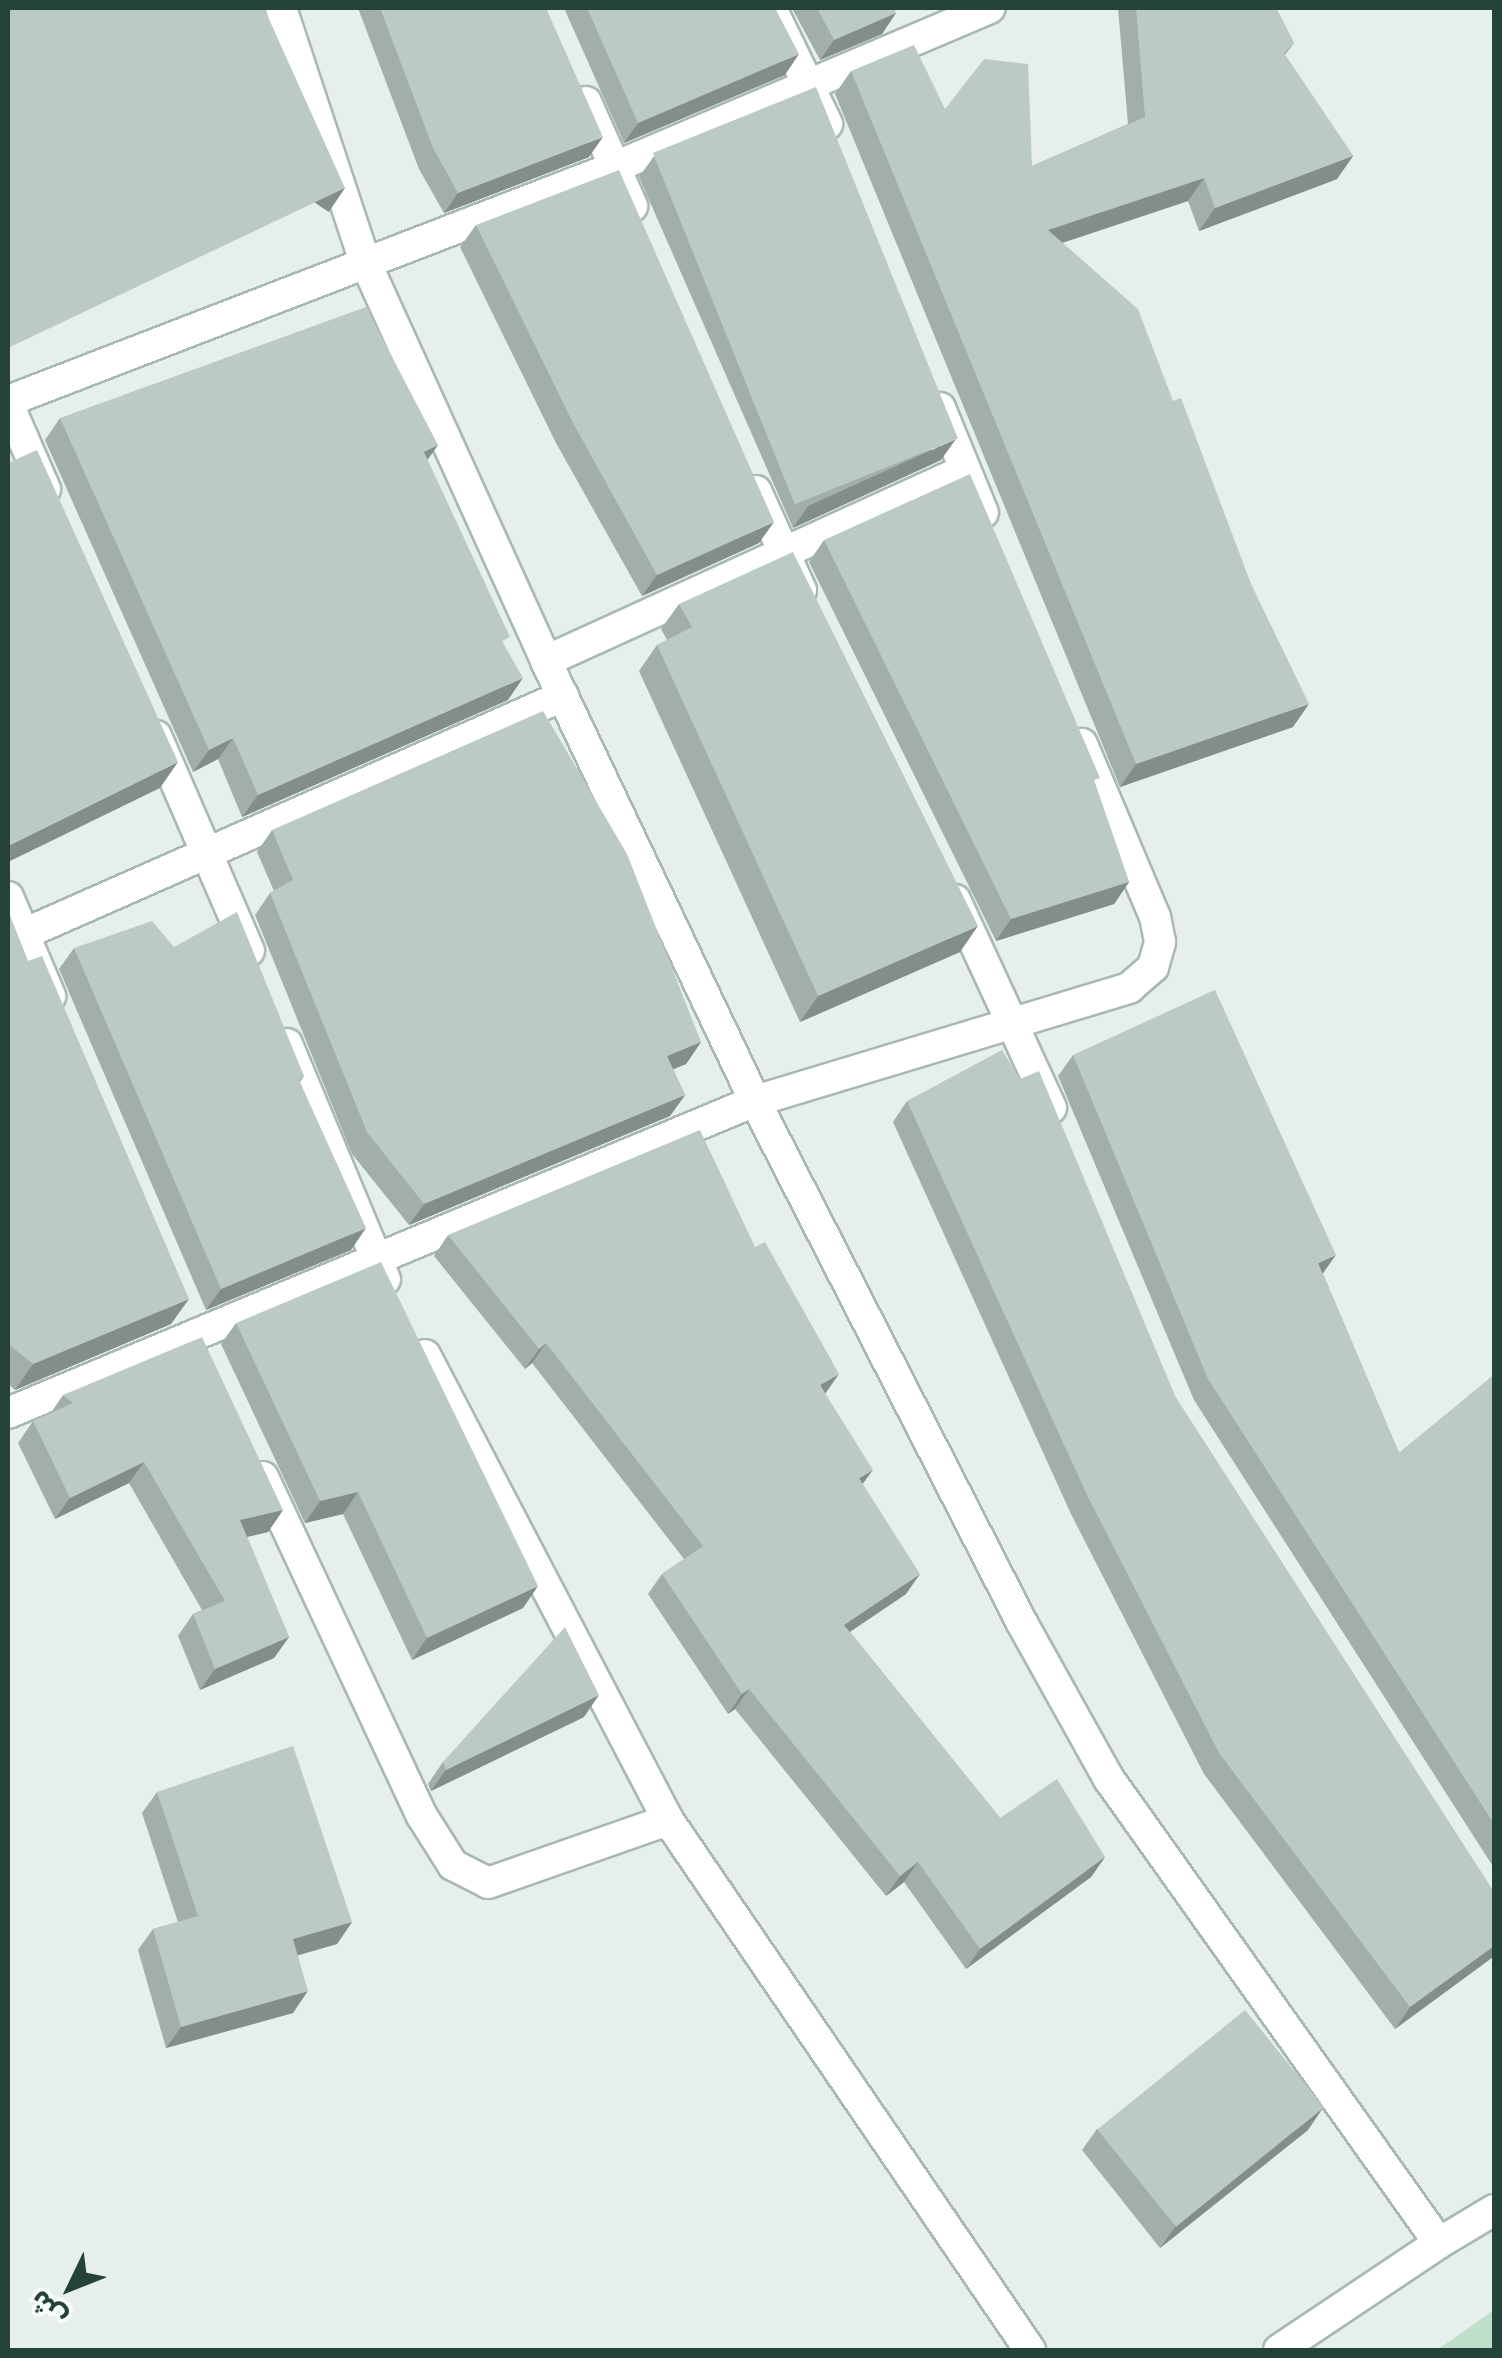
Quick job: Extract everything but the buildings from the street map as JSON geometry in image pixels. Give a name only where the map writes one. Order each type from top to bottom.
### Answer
[{"type":"street","points":[[281,8],[364,260],[546,661],[754,1101],[1022,1623],[1109,1779],[1439,2243]]},
{"type":"street","points":[[771,8],[810,82],[840,156]]},
{"type":"street","points":[[56,512],[8,402],[364,260],[616,167],[990,8]]},
{"type":"street","points":[[576,78],[647,241]]},
{"type":"street","points":[[928,378],[995,542]]},
{"type":"street","points":[[743,461],[817,622]]},
{"type":"street","points":[[546,661],[964,470]]},
{"type":"street","points":[[15,938],[563,696]]},
{"type":"street","points":[[144,708],[259,976]]},
{"type":"street","points":[[8,1413],[201,1346],[375,1260],[754,1101],[1017,1026],[1129,988],[1154,966],[1160,942],[1156,917],[1072,720]]},
{"type":"street","points":[[939,868],[1017,1026],[1063,1136]]},
{"type":"street","points":[[8,897],[15,938],[63,1026]]},
{"type":"street","points":[[274,1012],[375,1260],[668,1820],[1030,2350]]},
{"type":"street","points":[[181,1301],[201,1346]]},
{"type":"street","points":[[247,1444],[422,1816],[453,1865],[488,1883],[668,1820]]},
{"type":"street","points":[[1279,2350],[1494,2210]]},
{"type":"green space","points":[[1494,2310],[1494,2350],[1437,2350]]}]
